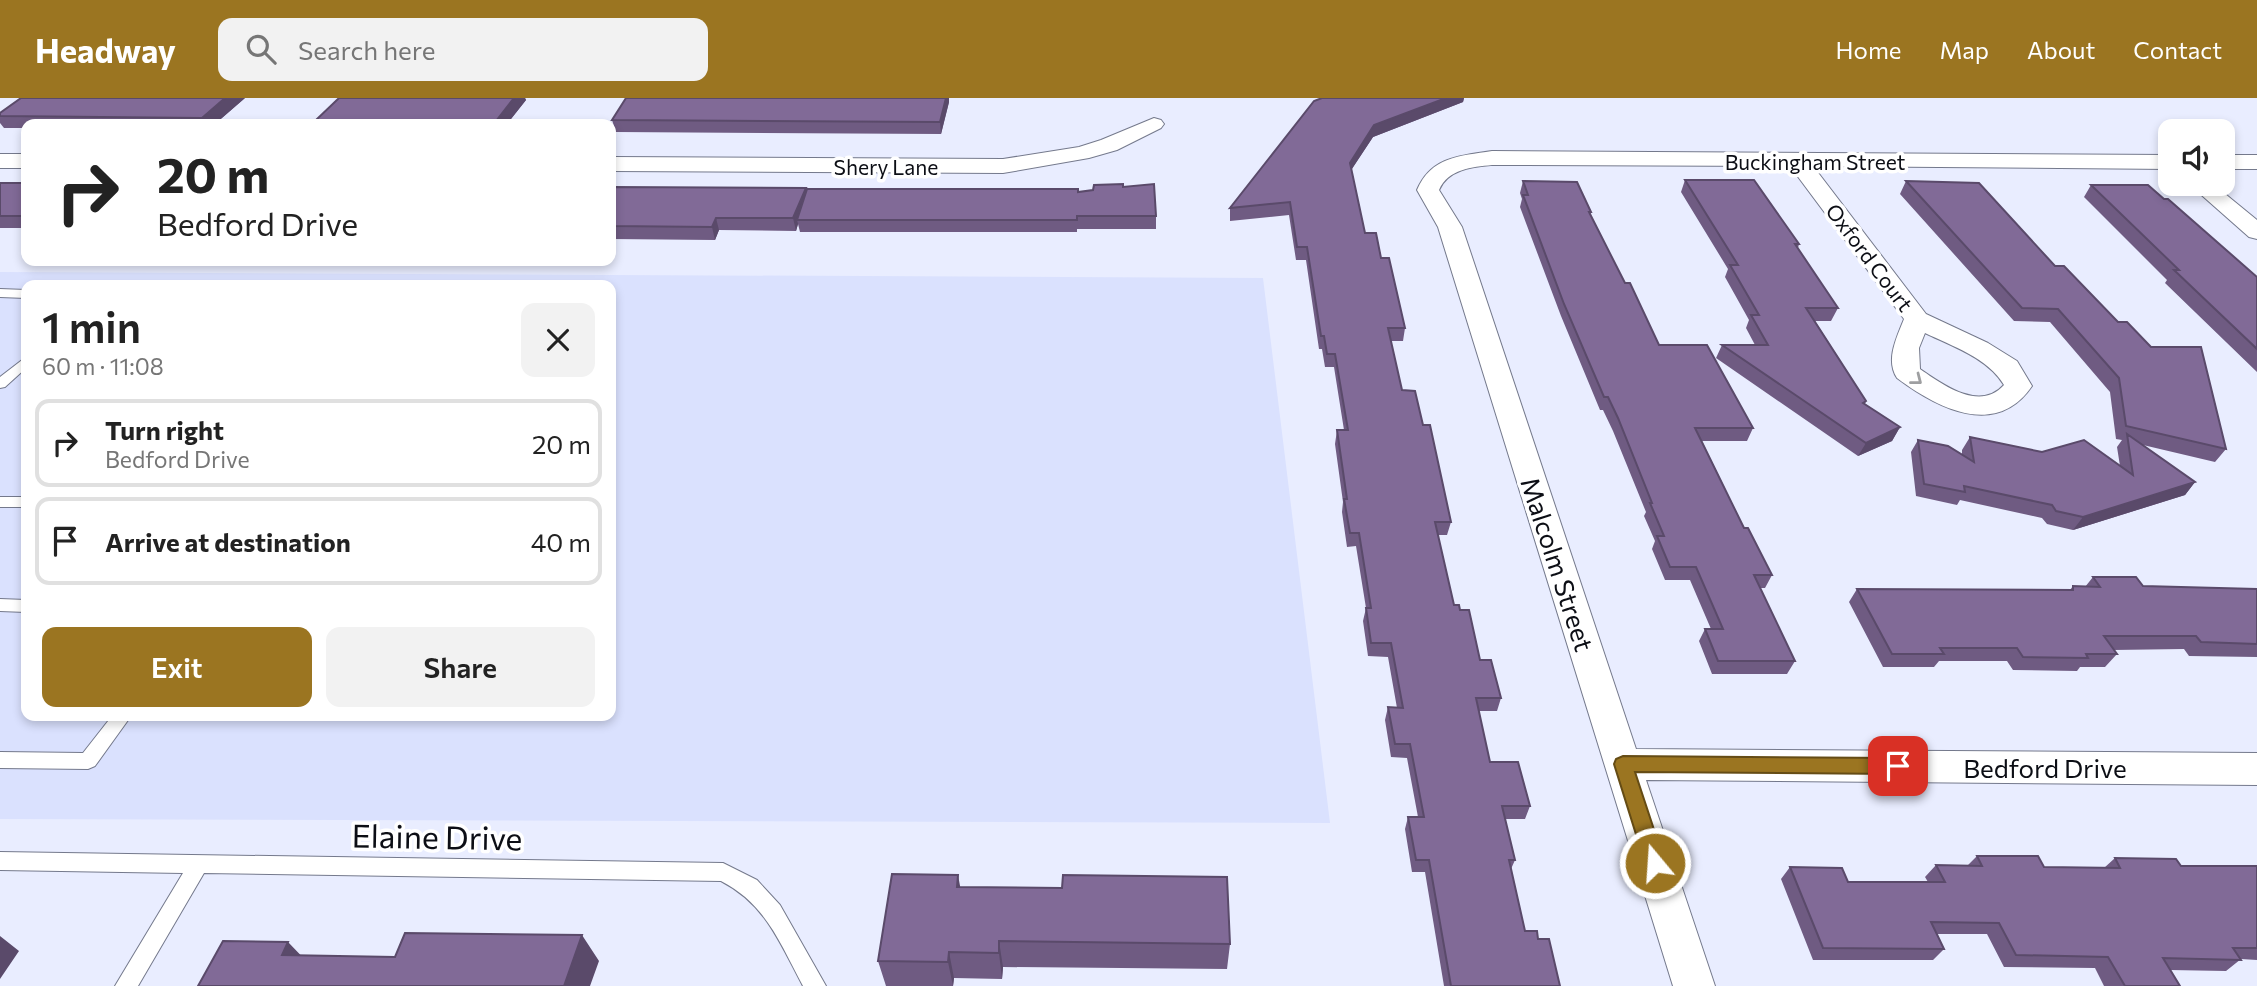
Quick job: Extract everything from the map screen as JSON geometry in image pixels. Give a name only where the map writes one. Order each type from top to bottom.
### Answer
[{"type":"street","name":"Shery Lane","points":[[616,164],[1003,166],[1081,153],[1109,145],[1154,124]]},
{"type":"street","name":"Buckingham Street","points":[[1460,162],[1492,158],[2158,162]]},
{"type":"street","points":[[0,161],[21,161]]},
{"type":"street","name":"Oxford Court","points":[[1797,161],[1917,319]]},
{"type":"street","name":"Malcolm Street","points":[[1460,162],[1434,176],[1428,190],[1450,227],[1694,986]]},
{"type":"street","points":[[2235,162],[2257,162]]},
{"type":"street","points":[[2214,196],[2257,232]]},
{"type":"street","name":"Bedford Drive","points":[[1623,764],[2257,769]]},
{"type":"lane","points":[[0,293],[21,294]]},
{"type":"lane","points":[[0,384],[21,365]]},
{"type":"lane","points":[[0,502],[21,502]]},
{"type":"lane","points":[[0,605],[21,606]]},
{"type":"lane","points":[[0,760],[88,761],[118,721]]},
{"type":"lane","name":"Elaine Drive","points":[[0,861],[723,872],[750,886],[774,912],[815,986]]},
{"type":"lane","points":[[126,986],[199,864]]},
{"type":"shaded area","points":[[0,272],[1263,278],[1330,823],[0,819]]},
{"type":"building","points":[[21,98],[225,98],[202,118],[0,116],[0,113]]},
{"type":"building","points":[[339,98],[514,98],[498,119],[317,119]]},
{"type":"building","points":[[626,98],[946,98],[940,122],[613,119]]},
{"type":"building","points":[[1322,98],[1446,98],[1374,125],[1350,163],[1365,233],[1376,233],[1381,258],[1389,258],[1405,328],[1388,328],[1402,390],[1415,391],[1423,425],[1430,425],[1451,522],[1435,522],[1454,605],[1459,605],[1460,610],[1469,610],[1480,660],[1491,660],[1501,698],[1476,698],[1490,762],[1518,762],[1530,806],[1502,806],[1515,860],[1509,860],[1525,931],[1537,931],[1538,939],[1549,939],[1560,986],[1451,986],[1429,860],[1416,860],[1408,817],[1424,817],[1410,744],[1395,744],[1388,707],[1403,708],[1391,643],[1371,643],[1366,608],[1371,608],[1359,533],[1350,533],[1344,499],[1347,499],[1337,430],[1348,430],[1335,354],[1327,354],[1324,336],[1321,336],[1307,247],[1297,247],[1290,202],[1230,208],[1314,101]]},
{"type":"building","points":[[1685,180],[1754,180],[1799,244],[1795,244],[1838,308],[1806,308],[1866,401],[1863,403],[1900,427],[1866,443],[1722,345],[1768,345],[1751,315],[1759,315],[1730,265],[1738,265]]},
{"type":"building","points":[[1523,181],[1577,182],[1589,212],[1625,283],[1630,283],[1659,345],[1707,345],[1753,428],[1695,428],[1744,528],[1748,528],[1772,575],[1754,575],[1795,661],[1718,661],[1705,629],[1723,629],[1696,567],[1670,567],[1657,536],[1664,536],[1652,503],[1618,418],[1608,397],[1604,397],[1564,304],[1523,195],[1528,195]]},
{"type":"building","points":[[1906,181],[1979,183],[2055,266],[2064,266],[2118,322],[2127,322],[2151,347],[2201,347],[2226,449],[2126,426],[2119,378],[2058,309],[2022,308]]},
{"type":"building","points":[[0,183],[21,183],[21,216],[0,216]]},
{"type":"building","points":[[1123,184],[1123,187],[1154,184],[1156,216],[1077,216],[1077,220],[797,220],[807,189],[1078,189],[1078,192],[1093,190],[1094,185]]},
{"type":"building","points":[[2091,185],[2148,185],[2158,196],[2168,199],[2257,277],[2257,349],[2174,270],[2179,270]]},
{"type":"building","points":[[616,187],[806,188],[793,218],[716,218],[712,227],[616,226]]},
{"type":"building","points":[[2127,434],[2195,482],[2083,517],[2056,511],[2052,505],[1964,486],[1965,492],[1924,484],[1918,440],[1948,446],[1974,462],[1970,437],[2042,452],[2084,440],[2133,475]]},
{"type":"building","points":[[2093,577],[2136,577],[2143,586],[2257,589],[2257,644],[2201,642],[2196,636],[2104,636],[2117,654],[2086,654],[2088,658],[2023,657],[2017,648],[1940,648],[1944,654],[1892,654],[1857,589],[2073,590],[2073,586],[2100,587]]},
{"type":"building","points":[[1977,856],[2038,856],[2044,867],[2120,868],[2115,858],[2176,859],[2181,866],[2257,866],[2257,948],[2233,948],[2241,960],[2163,958],[2180,986],[2125,986],[2108,957],[2016,955],[1999,923],[1931,922],[1944,949],[1823,948],[1790,867],[1842,868],[1848,882],[1945,882],[1936,865],[1982,866]]},
{"type":"building","points":[[892,874],[958,875],[957,887],[1062,888],[1063,875],[1227,877],[1230,944],[999,941],[999,953],[949,952],[948,962],[878,961]]},
{"type":"building","points":[[405,933],[582,935],[564,986],[198,986],[223,941],[288,942],[282,955],[395,957]]},
{"type":"route","points":[[1655,863],[1623,764],[1898,766]]}]
